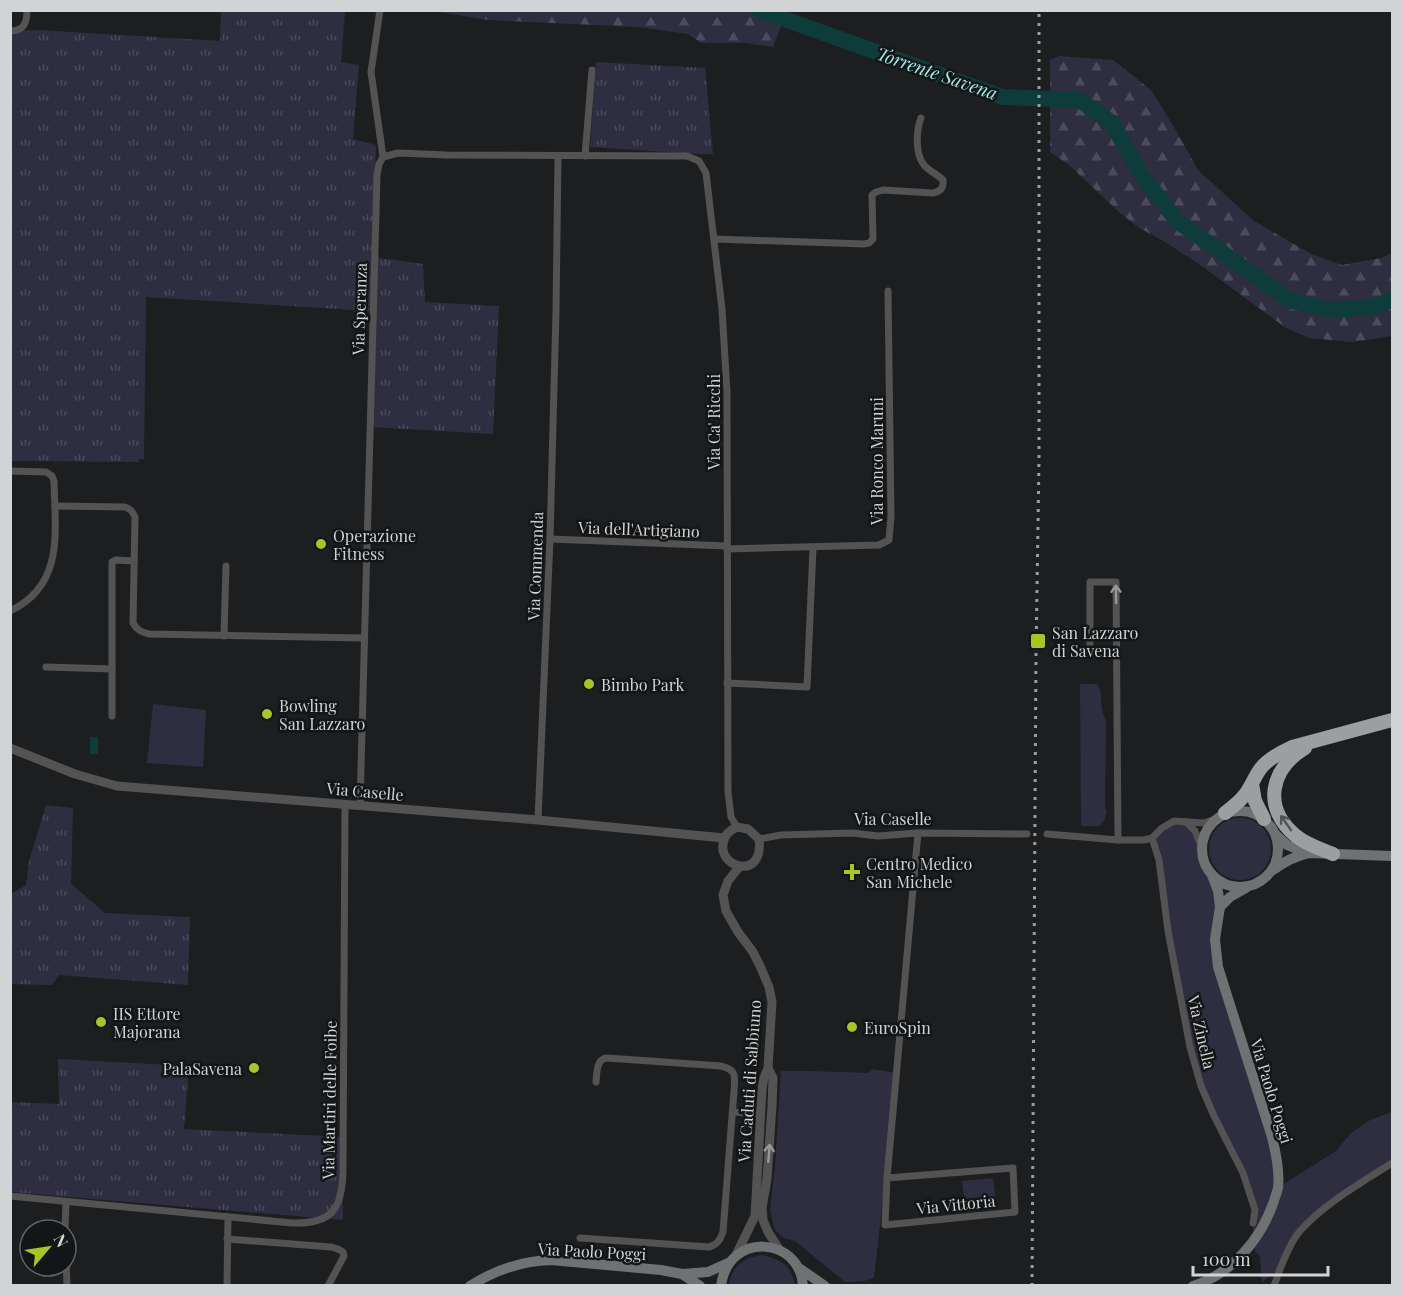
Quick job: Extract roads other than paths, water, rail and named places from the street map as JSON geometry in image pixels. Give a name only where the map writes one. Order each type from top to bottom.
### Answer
[{"type":"highway","points":[[1220,816],[1242,799],[1260,769],[1278,753],[1292,747],[1392,720]]},
{"type":"highway","points":[[1323,739],[1292,756],[1285,764],[1276,780],[1274,797],[1285,824],[1294,834],[1334,854]]},
{"type":"highway","points":[[1252,784],[1255,801],[1264,819]]},
{"type":"main road","points":[[1220,907],[1218,891],[1203,858],[1202,848],[1205,831],[1220,816],[1237,811],[1251,812],[1264,819],[1287,845],[1309,853],[1392,856]]},
{"type":"main road","points":[[1220,907],[1230,897],[1267,877],[1277,860],[1276,835]]},
{"type":"main road","points":[[1272,870],[1298,855],[1309,853]]},
{"type":"main road","points":[[1212,875],[1228,886],[1247,887]]},
{"type":"main road","name":"Via Paolo Poggi","points":[[1193,1286],[1222,1271],[1248,1248],[1263,1225],[1278,1188],[1277,1160],[1272,1137],[1218,968],[1215,939],[1220,907]]},
{"type":"main road","points":[[682,1274],[708,1272],[746,1249],[760,1246],[778,1249],[790,1256],[799,1268],[825,1286]]},
{"type":"main road","points":[[721,1286],[722,1275],[732,1259]]},
{"type":"main road","name":"Via Paolo Poggi","points":[[470,1286],[506,1268],[551,1260],[682,1274]]},
{"type":"main road","points":[[799,1268],[803,1286]]},
{"type":"main road","points":[[682,1274],[700,1286]]},
{"type":"street","points":[[10,31],[25,26],[27,10]]},
{"type":"street","points":[[380,10],[371,72],[383,157],[398,153],[585,156],[592,70]]},
{"type":"street","points":[[714,239],[869,243],[873,239],[874,232],[872,195],[876,192],[883,190],[933,193],[942,189],[943,180],[926,168],[918,152],[921,118]]},
{"type":"street","name":"Via Commenda","points":[[538,820],[550,539],[558,156]]},
{"type":"street","name":"Via Ca' Ricchi","points":[[585,156],[687,156],[701,164],[707,176],[725,351],[728,792],[731,817],[737,827]]},
{"type":"street","name":"Via Speranza","points":[[360,806],[377,175],[383,157]]},
{"type":"street","name":"Via Ronco Maruni","points":[[727,548],[879,545],[889,540],[891,516],[888,291]]},
{"type":"street","points":[[10,471],[49,473],[54,481],[55,506],[55,552],[47,578],[34,595],[10,611]]},
{"type":"street","points":[[55,506],[130,508],[135,517],[133,623],[142,633],[364,638]]},
{"type":"street","name":"Via dell'Artigiano","points":[[550,539],[727,548]]},
{"type":"street","points":[[728,683],[807,687],[813,548]]},
{"type":"street","points":[[112,716],[112,562],[116,560],[134,561]]},
{"type":"street","points":[[224,636],[226,566]]},
{"type":"street","points":[[1117,652],[1090,652],[1090,582],[1116,582],[1117,652],[1118,840]]},
{"type":"street","points":[[46,667],[112,669]]},
{"type":"street","name":"Via Caselle","points":[[10,748],[75,774],[117,786],[538,820],[724,838]]},
{"type":"street","name":"Via Martiri delle Foibe","points":[[10,1196],[308,1223],[328,1216],[340,1198],[343,1171],[345,804]]},
{"type":"street","points":[[1047,834],[1144,840],[1152,838],[1174,821],[1203,823],[1220,816]]},
{"type":"street","points":[[1186,822],[1195,831],[1202,848]]},
{"type":"street","points":[[737,827],[748,830],[759,839],[759,855],[750,865],[733,864],[722,849],[724,838],[730,830],[737,827]]},
{"type":"street","name":"Via Caselle","points":[[759,839],[852,833],[878,836],[918,833],[1027,834]]},
{"type":"street","name":"Via Vittoria","points":[[887,1178],[1013,1168],[1015,1212],[885,1225],[887,1178],[918,833]]},
{"type":"street","name":"Via Zinella","points":[[1152,838],[1159,860],[1168,932],[1190,1047],[1201,1086],[1243,1173],[1254,1210],[1253,1223]]},
{"type":"street","name":"Via Caduti di Sabbiuno","points":[[725,856],[728,881],[723,895],[726,911],[753,952],[769,987],[772,1002],[768,1068],[762,1089],[760,1114],[756,1216],[732,1259]]},
{"type":"street","points":[[728,881],[740,866]]},
{"type":"street","points":[[580,1238],[714,1246],[723,1232],[734,1072],[729,1068],[607,1058],[599,1061],[596,1082]]},
{"type":"street","points":[[768,1068],[773,1078],[772,1106],[767,1179],[762,1208],[763,1220],[778,1249]]},
{"type":"street","points":[[733,1112],[760,1114]]},
{"type":"street","points":[[1274,1286],[1298,1233],[1323,1209],[1392,1163]]},
{"type":"street","points":[[65,1218],[66,1202]]},
{"type":"street","points":[[227,1286],[228,1217]]},
{"type":"street","points":[[227,1239],[338,1249],[343,1252],[344,1256],[328,1286]]},
{"type":"water","points":[[90,737],[98,737],[98,754],[90,754]]},
{"type":"waterway","name":"Torrente Savena","points":[[759,10],[1002,97],[1080,100],[1112,123],[1141,174],[1177,221],[1291,301],[1332,310],[1376,306],[1392,300]]},
{"type":"railway","points":[[1032,1286],[1039,459],[1039,10]]},
{"type":"place","name":"Operazione Fitness","points":[[321,544]]},
{"type":"place","name":"San Lazzaro di Savena","points":[[1038,641]]},
{"type":"place","name":"Bimbo Park","points":[[589,684]]},
{"type":"place","name":"Bowling San Lazzaro","points":[[267,714]]},
{"type":"place","name":"Centro Medico San Michele","points":[[852,872]]},
{"type":"place","name":"IIS Ettore Majorana","points":[[101,1022]]},
{"type":"place","name":"EuroSpin","points":[[852,1027]]},
{"type":"place","name":"PalaSavena","points":[[254,1068]]}]
